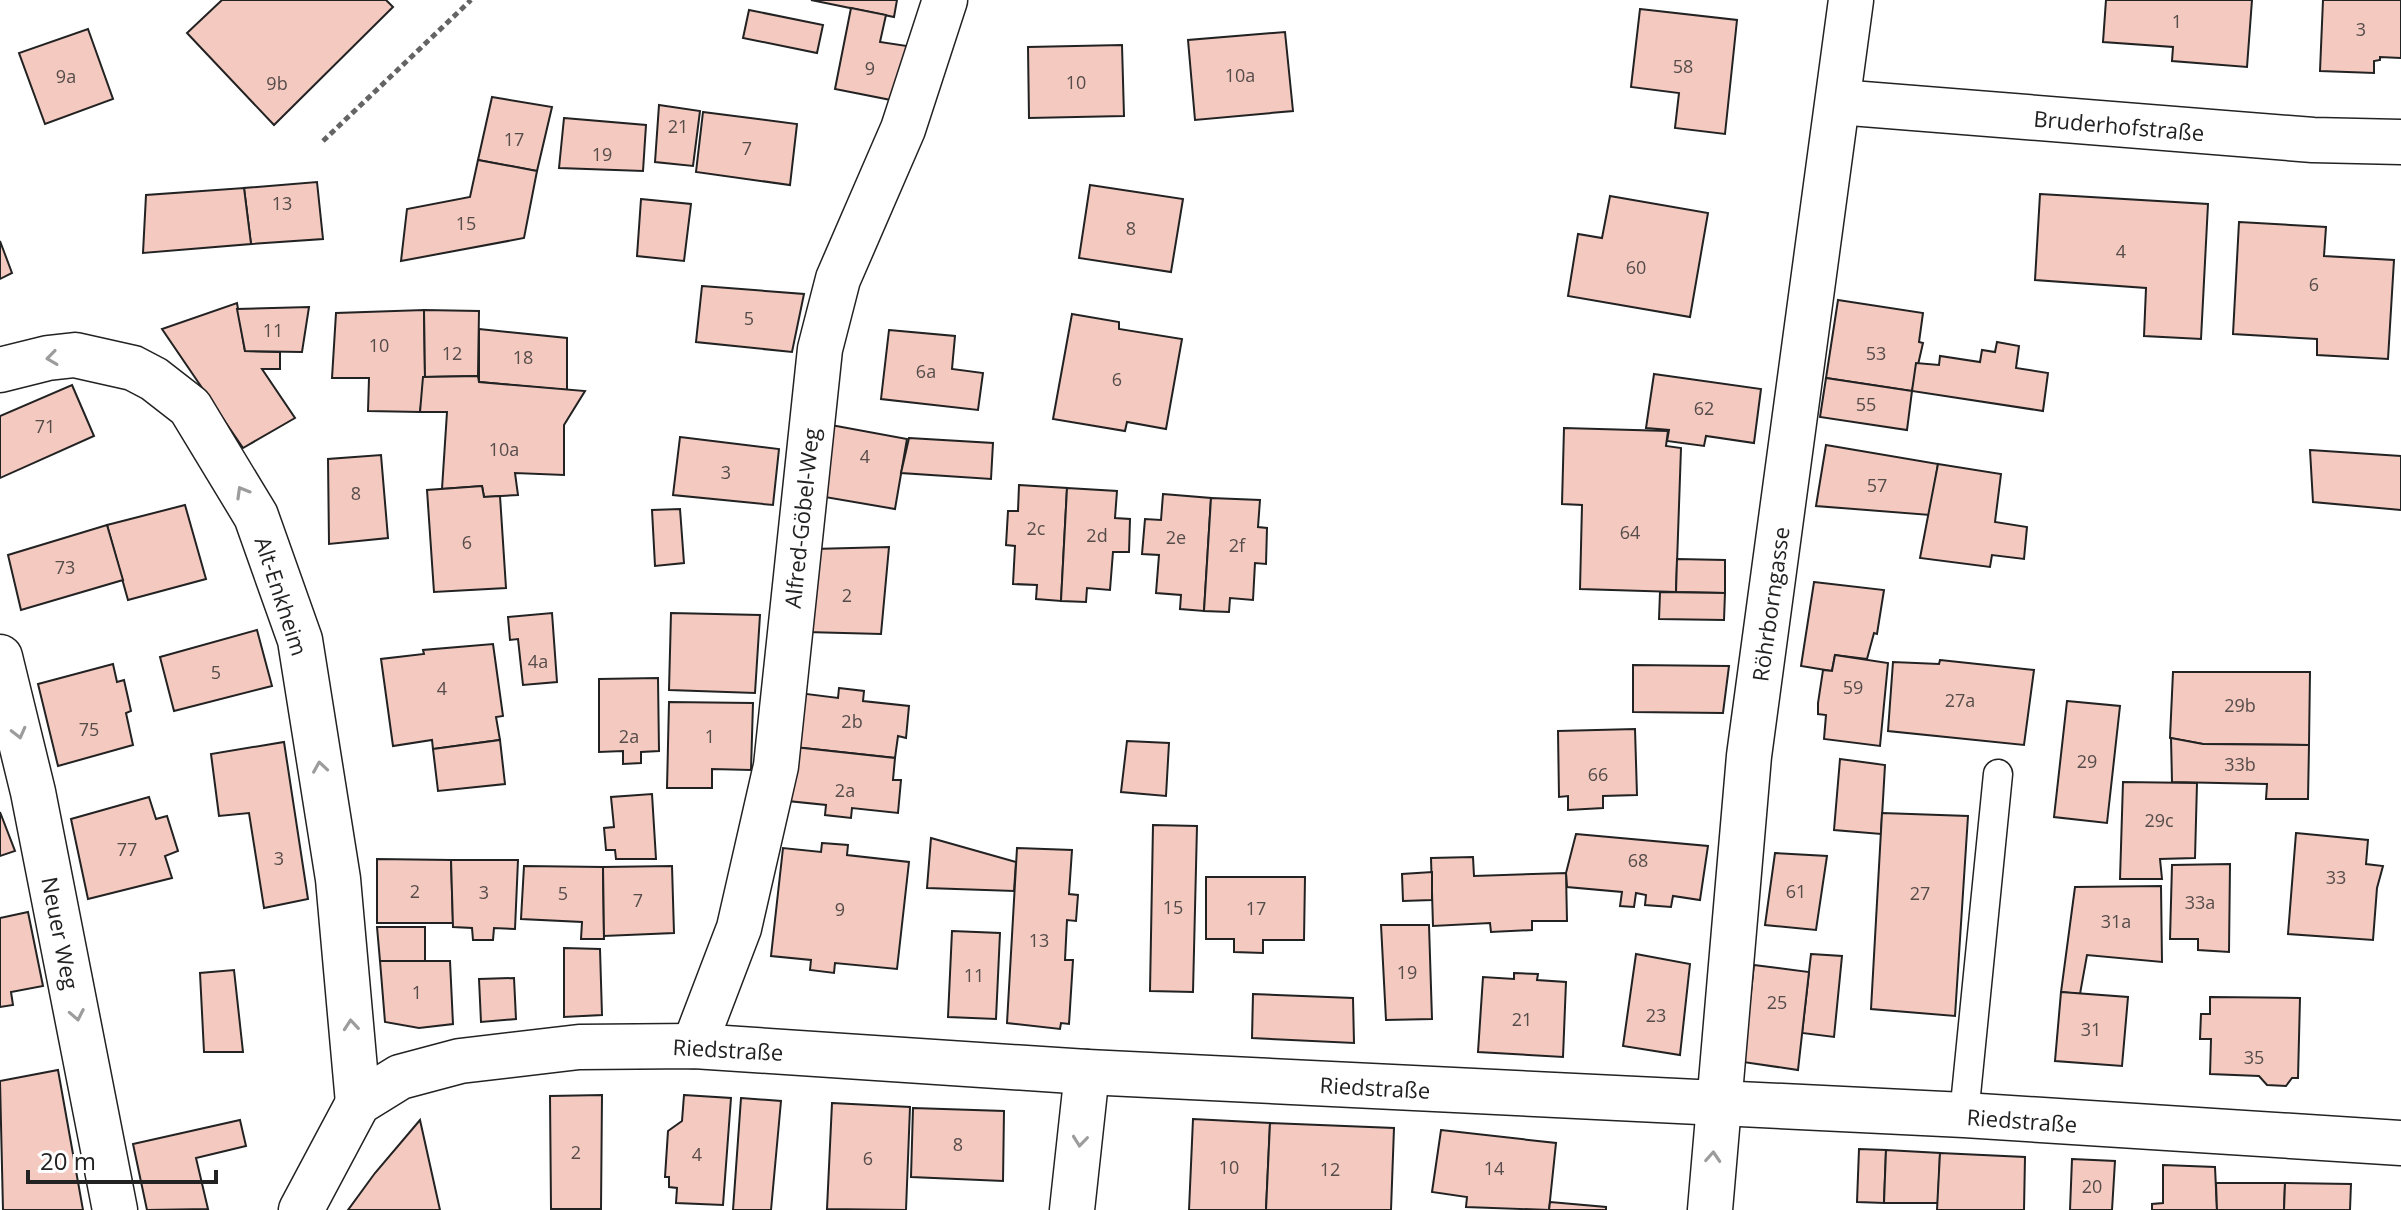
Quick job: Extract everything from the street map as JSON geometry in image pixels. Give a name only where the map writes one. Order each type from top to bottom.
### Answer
[{"type":"street","name":"Alfred-Göbel-Weg","points":[[694,1046],[739,928],[776,766],[820,349],[838,279],[903,129],[945,0]]},
{"type":"street","name":"Röhrborngasse","points":[[1710,1210],[1749,756],[1851,0]]},
{"type":"street","name":"Bruderhofstraße","points":[[1838,102],[2313,140],[2401,142]]},
{"type":"street","name":"Alt-Enkheim","points":[[0,370],[75,355],[133,368],[154,379],[190,407],[256,516],[300,640],[338,879],[358,1103]]},
{"type":"street","name":"Neuer Weg","points":[[0,657],[33,792],[115,1210]]},
{"type":"street","name":"Riedstraße","points":[[358,1103],[400,1077],[460,1061],[579,1047],[694,1046],[1087,1072],[1964,1115],[2401,1143]]},
{"type":"street","points":[[1072,1210],[1087,1072]]},
{"type":"street","points":[[301,1210],[358,1103]]},
{"type":"lane","points":[[1964,1115],[1998,774]]},
{"type":"path","points":[[323,141],[471,0]]},
{"type":"building","points":[[222,0],[386,0],[393,7],[274,125],[187,33]]},
{"type":"building","points":[[811,0],[897,0],[894,17]]},
{"type":"building","points":[[2106,0],[2252,0],[2247,67],[2172,61],[2173,47],[2103,42]]},
{"type":"building","points":[[2323,0],[2401,0],[2401,58],[2380,57],[2380,60],[2374,61],[2374,73],[2320,71]]},
{"type":"building","points":[[851,8],[886,15],[880,42],[907,46],[891,100],[835,89]]},
{"type":"building","points":[[1640,9],[1737,20],[1725,134],[1675,128],[1679,93],[1631,87]]},
{"type":"building","points":[[749,10],[823,25],[817,53],[743,38]]},
{"type":"building","points":[[88,29],[113,99],[45,124],[19,53]]},
{"type":"building","points":[[1285,32],[1293,111],[1195,120],[1188,40]]},
{"type":"building","points":[[1122,45],[1124,116],[1029,118],[1028,47]]},
{"type":"building","points":[[492,97],[552,107],[537,171],[478,160]]},
{"type":"building","points":[[659,105],[700,111],[693,166],[655,162]]},
{"type":"building","points":[[703,112],[797,124],[790,185],[696,172]]},
{"type":"building","points":[[564,118],[646,125],[643,171],[559,168]]},
{"type":"building","points":[[478,160],[537,171],[524,238],[401,261],[407,209],[470,197]]},
{"type":"building","points":[[317,182],[323,239],[251,244],[244,188]]},
{"type":"building","points":[[1090,185],[1183,199],[1171,272],[1079,258]]},
{"type":"building","points":[[244,188],[251,244],[143,253],[146,195]]},
{"type":"building","points":[[2040,194],[2208,204],[2201,339],[2144,336],[2146,288],[2035,280]]},
{"type":"building","points":[[1610,196],[1708,213],[1690,317],[1568,296],[1578,234],[1602,238]]},
{"type":"building","points":[[641,199],[691,204],[684,261],[637,256]]},
{"type":"building","points":[[2239,222],[2326,227],[2324,256],[2394,260],[2388,359],[2317,355],[2317,339],[2233,334]]},
{"type":"building","points":[[0,241],[12,273],[0,279]]},
{"type":"building","points":[[702,286],[804,294],[792,352],[696,342]]},
{"type":"building","points":[[1838,300],[1923,313],[1919,342],[1923,343],[1912,391],[1826,378]]},
{"type":"building","points":[[237,303],[245,351],[280,352],[280,369],[262,369],[295,418],[243,448],[162,329]]},
{"type":"building","points":[[309,307],[302,352],[245,351],[237,309]]},
{"type":"building","points":[[424,310],[425,377],[420,412],[368,411],[369,378],[332,378],[336,313]]},
{"type":"building","points":[[424,310],[479,311],[478,376],[425,377]]},
{"type":"building","points":[[1072,314],[1119,322],[1119,329],[1182,339],[1166,429],[1127,422],[1125,431],[1053,419]]},
{"type":"building","points":[[479,329],[567,338],[567,390],[479,382]]},
{"type":"building","points":[[889,330],[955,336],[952,369],[983,373],[978,410],[881,399]]},
{"type":"building","points":[[1997,342],[2019,346],[2016,368],[2048,373],[2043,411],[1912,391],[1916,363],[1939,365],[1940,356],[1980,362],[1982,350],[1995,352]]},
{"type":"building","points":[[1654,374],[1761,389],[1754,443],[1706,436],[1704,446],[1667,441],[1669,430],[1646,428]]},
{"type":"building","points":[[478,376],[479,382],[585,391],[564,425],[564,475],[515,473],[518,495],[484,497],[482,486],[442,489],[447,412],[420,412],[423,377]]},
{"type":"building","points":[[1826,378],[1912,391],[1907,430],[1820,417]]},
{"type":"building","points":[[72,385],[94,436],[0,478],[0,416]]},
{"type":"building","points":[[831,425],[907,439],[895,509],[819,496]]},
{"type":"building","points":[[1564,428],[1668,431],[1666,446],[1681,448],[1676,592],[1580,589],[1582,505],[1562,504]]},
{"type":"building","points":[[680,437],[779,449],[773,505],[673,495]]},
{"type":"building","points":[[909,438],[993,443],[991,479],[901,473]]},
{"type":"building","points":[[1826,445],[1938,464],[1930,515],[1816,506]]},
{"type":"building","points":[[2310,450],[2401,456],[2401,510],[2313,502]]},
{"type":"building","points":[[381,455],[388,538],[329,544],[328,459]]},
{"type":"building","points":[[1938,464],[2001,474],[1995,522],[2027,527],[2024,559],[1992,555],[1990,567],[1920,558]]},
{"type":"building","points":[[1019,485],[1067,488],[1061,601],[1036,599],[1037,585],[1013,584],[1015,546],[1006,545],[1008,511],[1018,511]]},
{"type":"building","points":[[482,486],[484,497],[500,496],[506,588],[434,592],[427,490]]},
{"type":"building","points":[[1067,488],[1117,491],[1115,518],[1130,519],[1129,552],[1113,552],[1110,590],[1087,588],[1086,602],[1061,601]]},
{"type":"building","points":[[1163,494],[1211,498],[1204,611],[1180,609],[1181,595],[1156,593],[1159,555],[1142,554],[1145,519],[1161,520]]},
{"type":"building","points":[[1211,498],[1260,500],[1258,527],[1267,528],[1266,564],[1255,563],[1253,600],[1230,598],[1229,612],[1204,611]]},
{"type":"building","points":[[185,505],[206,579],[128,600],[107,525]]},
{"type":"building","points":[[680,509],[684,563],[655,566],[652,510]]},
{"type":"building","points":[[107,525],[123,580],[21,610],[8,555]]},
{"type":"building","points":[[889,547],[881,634],[806,632],[813,549]]},
{"type":"building","points":[[1677,559],[1725,560],[1725,593],[1676,592]]},
{"type":"building","points":[[1814,582],[1884,590],[1877,634],[1874,633],[1867,659],[1835,655],[1832,671],[1801,666]]},
{"type":"building","points":[[1660,592],[1725,593],[1724,620],[1659,619]]},
{"type":"building","points":[[552,613],[557,682],[523,685],[518,639],[510,640],[508,617]]},
{"type":"building","points":[[671,613],[760,615],[755,693],[669,690]]},
{"type":"building","points":[[257,630],[272,686],[174,711],[160,657]]},
{"type":"building","points":[[493,644],[503,716],[496,717],[500,740],[433,749],[432,740],[393,746],[381,659],[424,654],[423,650]]},
{"type":"building","points":[[1835,655],[1888,663],[1880,746],[1824,739],[1826,715],[1818,714],[1818,703],[1823,670],[1832,671]]},
{"type":"building","points":[[1940,660],[2034,670],[2024,745],[1888,731],[1893,662],[1939,664]]},
{"type":"building","points":[[113,664],[117,682],[124,680],[131,711],[126,713],[133,745],[58,766],[38,684]]},
{"type":"building","points":[[1633,665],[1729,666],[1723,713],[1633,712]]},
{"type":"building","points":[[2173,672],[2310,672],[2309,745],[2203,744],[2170,738]]},
{"type":"building","points":[[658,678],[659,751],[641,752],[641,763],[623,764],[623,751],[599,752],[599,679]]},
{"type":"building","points":[[839,688],[864,691],[863,701],[909,706],[906,738],[898,736],[895,758],[794,747],[799,693],[838,698]]},
{"type":"building","points":[[2067,701],[2120,706],[2107,823],[2054,817]]},
{"type":"building","points":[[669,702],[753,703],[751,770],[712,769],[712,788],[667,788]]},
{"type":"building","points":[[1635,729],[1637,795],[1603,796],[1603,808],[1568,810],[1568,796],[1559,797],[1558,731]]},
{"type":"building","points":[[2171,738],[2203,744],[2309,745],[2308,799],[2266,799],[2267,784],[2172,782]]},
{"type":"building","points":[[500,740],[505,784],[438,791],[433,749]]},
{"type":"building","points":[[1127,741],[1169,743],[1166,796],[1121,792]]},
{"type":"building","points":[[284,742],[308,899],[264,908],[249,813],[219,816],[211,754]]},
{"type":"building","points":[[794,747],[895,758],[893,780],[901,780],[898,813],[852,808],[851,818],[825,815],[826,805],[788,801]]},
{"type":"building","points":[[1840,759],[1885,765],[1881,834],[1834,830]]},
{"type":"building","points":[[2123,782],[2197,783],[2195,858],[2160,859],[2162,879],[2120,879]]},
{"type":"building","points":[[652,794],[656,859],[616,859],[615,850],[606,850],[604,828],[614,827],[611,797]]},
{"type":"building","points":[[149,797],[156,819],[167,816],[178,851],[165,856],[172,878],[88,899],[71,819]]},
{"type":"building","points":[[0,812],[15,851],[0,856]]},
{"type":"building","points":[[1882,813],[1968,816],[1955,1016],[1871,1009]]},
{"type":"building","points":[[1153,825],[1197,826],[1193,992],[1150,991]]},
{"type":"building","points":[[2296,833],[2368,840],[2366,864],[2383,866],[2377,888],[2373,940],[2288,934]]},
{"type":"building","points":[[1576,834],[1708,846],[1700,900],[1673,896],[1671,907],[1645,905],[1646,895],[1636,893],[1634,907],[1620,906],[1622,892],[1567,887],[1566,873]]},
{"type":"building","points":[[931,838],[1016,862],[1014,891],[927,888]]},
{"type":"building","points":[[822,843],[848,845],[847,855],[909,862],[897,969],[835,963],[834,973],[810,970],[811,960],[771,956],[783,848],[821,852]]},
{"type":"building","points":[[1017,848],[1072,850],[1069,894],[1078,895],[1076,921],[1067,920],[1065,960],[1073,960],[1069,1024],[1061,1023],[1060,1029],[1007,1023]]},
{"type":"building","points":[[1775,853],[1827,856],[1816,930],[1765,925]]},
{"type":"building","points":[[1473,857],[1474,876],[1566,873],[1567,921],[1532,921],[1532,930],[1491,932],[1490,923],[1433,926],[1431,858]]},
{"type":"building","points":[[377,859],[451,860],[453,923],[377,923]]},
{"type":"building","points":[[451,860],[518,860],[515,929],[494,928],[493,940],[473,940],[472,928],[453,927]]},
{"type":"building","points":[[2230,864],[2229,952],[2198,950],[2198,939],[2170,939],[2172,865]]},
{"type":"building","points":[[524,866],[603,867],[604,939],[581,939],[582,922],[521,919]]},
{"type":"building","points":[[672,866],[674,933],[604,936],[603,867]]},
{"type":"building","points":[[1432,872],[1432,900],[1403,901],[1402,874]]},
{"type":"building","points":[[1206,877],[1305,877],[1304,940],[1263,940],[1263,953],[1234,952],[1234,939],[1206,939]]},
{"type":"building","points":[[2161,886],[2162,962],[2087,955],[2080,994],[2061,992],[2075,887]]},
{"type":"building","points":[[28,912],[43,986],[11,992],[13,1005],[0,1007],[0,918]]},
{"type":"building","points":[[1381,925],[1429,925],[1432,1019],[1386,1020]]},
{"type":"building","points":[[377,927],[425,927],[425,961],[380,961]]},
{"type":"building","points":[[952,931],[1000,933],[996,1019],[948,1017]]},
{"type":"building","points":[[564,948],[600,949],[602,1015],[564,1017]]},
{"type":"building","points":[[1636,954],[1690,964],[1680,1055],[1623,1046]]},
{"type":"building","points":[[1811,954],[1842,956],[1834,1037],[1802,1033]]},
{"type":"building","points":[[380,961],[450,961],[453,1024],[419,1028],[385,1022]]},
{"type":"building","points":[[1754,965],[1809,972],[1798,1070],[1743,1062]]},
{"type":"building","points":[[234,970],[243,1052],[204,1052],[200,973]]},
{"type":"building","points":[[1514,973],[1538,974],[1537,980],[1566,982],[1563,1057],[1478,1052],[1483,977],[1514,979]]},
{"type":"building","points":[[514,978],[516,1019],[481,1022],[479,979]]},
{"type":"building","points":[[2061,992],[2128,997],[2122,1066],[2055,1061]]},
{"type":"building","points":[[1253,994],[1353,998],[1354,1043],[1252,1038]]},
{"type":"building","points":[[2210,997],[2300,998],[2298,1078],[2292,1078],[2286,1086],[2267,1085],[2259,1076],[2210,1074],[2211,1039],[2200,1039],[2201,1014],[2210,1014]]},
{"type":"building","points":[[58,1070],[83,1210],[3,1210],[0,1081]]},
{"type":"building","points":[[602,1095],[601,1209],[551,1209],[550,1096]]},
{"type":"building","points":[[684,1095],[731,1098],[723,1205],[676,1203],[677,1188],[669,1187],[669,1177],[665,1177],[668,1131],[682,1121]]},
{"type":"building","points":[[741,1098],[781,1101],[771,1210],[733,1210]]},
{"type":"building","points":[[832,1103],[910,1107],[906,1210],[827,1209]]},
{"type":"building","points":[[913,1108],[1004,1111],[1003,1181],[911,1177]]},
{"type":"building","points":[[1193,1119],[1270,1123],[1266,1210],[1189,1210]]},
{"type":"building","points":[[240,1120],[246,1146],[196,1158],[208,1209],[147,1210],[133,1144]]},
{"type":"building","points":[[420,1120],[440,1210],[348,1210],[375,1173]]},
{"type":"building","points":[[1270,1123],[1394,1128],[1391,1210],[1266,1210]]},
{"type":"building","points":[[1441,1130],[1556,1143],[1549,1210],[1466,1207],[1467,1197],[1432,1192]]},
{"type":"building","points":[[1859,1149],[1886,1150],[1884,1203],[1857,1202]]},
{"type":"building","points":[[1886,1150],[1940,1153],[1938,1203],[1884,1203]]},
{"type":"building","points":[[1940,1153],[2025,1157],[2024,1210],[1937,1210]]},
{"type":"building","points":[[2072,1159],[2115,1161],[2112,1210],[2070,1210]]},
{"type":"building","points":[[2163,1165],[2215,1167],[2217,1210],[2152,1210],[2152,1204],[2163,1203]]},
{"type":"building","points":[[2216,1183],[2285,1183],[2284,1210],[2217,1210]]},
{"type":"building","points":[[2285,1183],[2351,1184],[2350,1210],[2284,1210]]},
{"type":"building","points":[[1550,1202],[1606,1207],[1606,1210],[1549,1210]]}]
